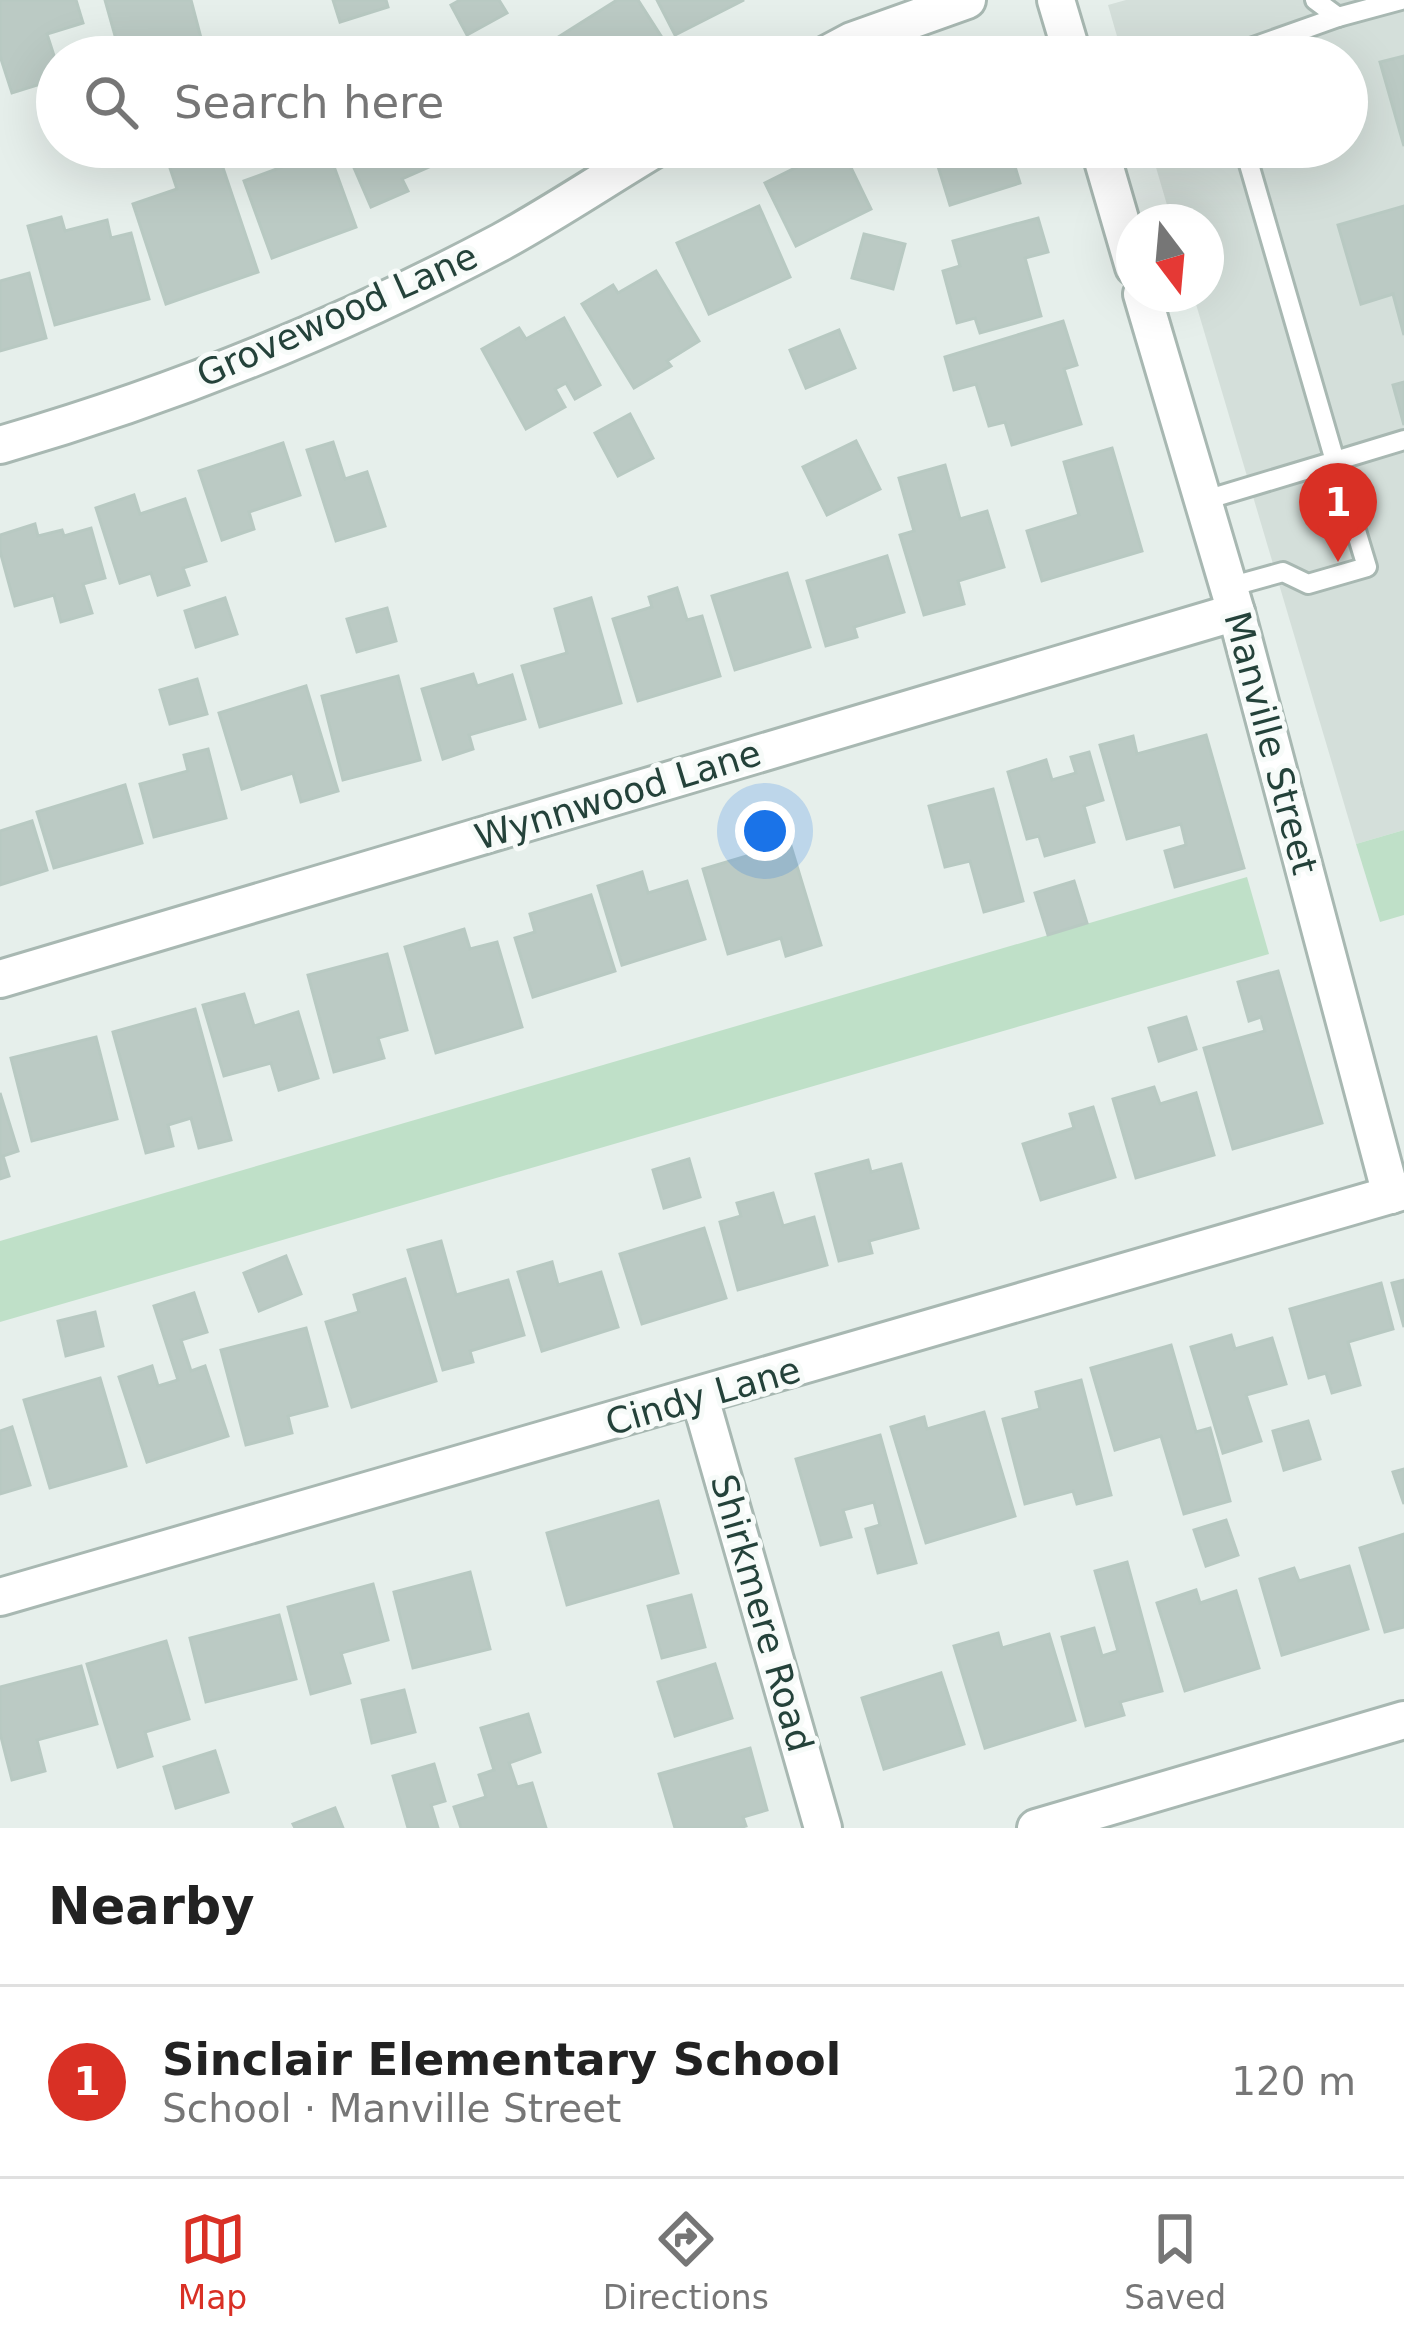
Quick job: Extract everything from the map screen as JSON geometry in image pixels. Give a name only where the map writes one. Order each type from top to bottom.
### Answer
[{"type":"street","points":[[866,36],[967,0]]},
{"type":"street","points":[[1056,0],[1067,36]]},
{"type":"street","name":"Grovewood Lane","points":[[0,446],[106,414],[307,336],[502,241],[623,168]]},
{"type":"street","points":[[1105,168],[1116,205]]},
{"type":"street","name":"Manville Street","points":[[1147,312],[1233,599],[1398,1193]]},
{"type":"street","name":"Wynnwood Lane","points":[[0,979],[1233,599]]},
{"type":"street","name":"Cindy Lane","points":[[0,1597],[1398,1193]]},
{"type":"street","name":"Shirkmere Road","points":[[700,1398],[824,1828]]},
{"type":"street","points":[[1036,1828],[1404,1720]]},
{"type":"lane","points":[[1315,0],[1338,17]]},
{"type":"lane","points":[[1284,36],[1401,0]]},
{"type":"lane","points":[[1233,599],[1283,572],[1308,584],[1367,567],[1250,168]]},
{"type":"lane","points":[[1202,501],[1404,440]]},
{"type":"shaded area","points":[[1126,0],[1404,0],[1404,830],[1356,844],[1198,312],[1224,312],[1224,204],[1167,204],[1156,168],[1368,168],[1368,36],[1117,36],[1108,5]]},
{"type":"green space","points":[[1404,830],[1404,915],[1380,922],[1356,844]]},
{"type":"green space","points":[[1247,877],[1269,954],[0,1322],[0,1241]]},
{"type":"building","points":[[0,0],[76,0],[83,23],[36,36],[36,86],[12,93],[0,56]]},
{"type":"building","points":[[105,0],[191,0],[200,36],[115,36]]},
{"type":"building","points":[[333,0],[386,0],[388,7],[340,22]]},
{"type":"building","points":[[460,0],[499,0],[507,13],[467,35],[451,5]]},
{"type":"building","points":[[617,0],[638,0],[661,36],[560,36]]},
{"type":"building","points":[[657,0],[744,0],[675,35]]},
{"type":"building","points":[[1404,56],[1404,146],[1380,62]]},
{"type":"building","points":[[170,168],[223,168],[258,272],[166,304],[133,204],[177,189]]},
{"type":"building","points":[[279,168],[335,168],[356,227],[272,258],[244,181]]},
{"type":"building","points":[[354,168],[427,168],[402,179],[408,191],[371,207]]},
{"type":"building","points":[[795,168],[851,168],[871,209],[796,246],[765,183]]},
{"type":"building","points":[[939,168],[1015,168],[1020,183],[950,205]]},
{"type":"building","points":[[759,206],[790,277],[709,314],[677,243]]},
{"type":"building","points":[[1404,206],[1404,335],[1393,294],[1361,304],[1338,225]]},
{"type":"building","points":[[61,217],[65,231],[107,220],[111,238],[131,233],[149,299],[55,325],[28,226]]},
{"type":"building","points":[[1038,218],[1048,252],[1025,258],[1041,316],[980,333],[975,318],[957,323],[943,271],[960,266],[953,241]]},
{"type":"building","points":[[864,234],[905,244],[893,289],[852,278]]},
{"type":"building","points":[[656,271],[699,341],[667,361],[671,366],[634,388],[582,304],[613,285],[618,293]]},
{"type":"building","points":[[29,273],[46,338],[0,351],[0,281]]},
{"type":"building","points":[[564,318],[600,385],[575,399],[566,383],[555,389],[565,407],[526,429],[482,349],[519,328],[526,339]]},
{"type":"building","points":[[1063,321],[1077,365],[1064,369],[1081,424],[1012,445],[1005,422],[989,426],[976,384],[954,390],[945,357]]},
{"type":"building","points":[[839,330],[855,368],[806,388],[790,350]]},
{"type":"building","points":[[1404,382],[1404,425],[1393,385]]},
{"type":"building","points":[[630,414],[653,458],[618,476],[595,433]]},
{"type":"building","points":[[856,441],[880,489],[827,515],[803,467]]},
{"type":"building","points":[[333,442],[345,479],[367,472],[385,526],[336,541],[307,450]]},
{"type":"building","points":[[283,443],[300,495],[249,512],[254,529],[222,540],[199,471]]},
{"type":"building","points":[[1112,448],[1142,551],[1042,581],[1027,531],[1079,515],[1064,462]]},
{"type":"building","points":[[945,465],[960,519],[987,511],[1004,567],[958,581],[964,604],[924,615],[900,535],[914,531],[899,478]]},
{"type":"building","points":[[134,495],[140,514],[185,499],[206,561],[183,568],[189,585],[158,595],[151,573],[120,583],[96,508]]},
{"type":"building","points":[[35,524],[38,536],[62,530],[64,536],[91,528],[105,578],[83,584],[92,613],[61,622],[54,595],[15,606],[0,535]]},
{"type":"building","points":[[887,556],[904,612],[854,627],[857,637],[826,646],[807,581]]},
{"type":"building","points":[[787,573],[810,647],[735,670],[712,596]]},
{"type":"building","points":[[677,588],[687,620],[702,616],[720,676],[638,701],[613,619],[652,607],[649,597]]},
{"type":"building","points":[[225,598],[237,634],[196,647],[185,611]]},
{"type":"building","points":[[591,598],[621,703],[540,727],[522,666],[567,653],[555,609]]},
{"type":"building","points":[[387,608],[396,641],[357,652],[347,619]]},
{"type":"building","points":[[473,674],[477,686],[512,675],[525,719],[469,735],[473,749],[443,759],[422,689]]},
{"type":"building","points":[[398,676],[420,760],[343,780],[322,696]]},
{"type":"building","points":[[197,679],[207,714],[170,724],[160,690]]},
{"type":"building","points":[[306,686],[338,791],[301,802],[293,773],[242,789],[219,713]]},
{"type":"building","points":[[1206,735],[1244,868],[1175,887],[1165,851],[1186,845],[1181,824],[1127,839],[1100,745],[1133,736],[1137,754]]},
{"type":"building","points":[[208,749],[226,818],[154,837],[140,784],[188,771],[184,755]]},
{"type":"building","points":[[1089,752],[1103,800],[1084,806],[1094,842],[1045,856],[1039,836],[1027,839],[1008,772],[1046,760],[1052,780],[1076,773],[1071,757]]},
{"type":"building","points":[[125,785],[142,843],[54,868],[37,812]]},
{"type":"building","points":[[993,789],[1023,901],[984,912],[970,861],[945,867],[929,806]]},
{"type":"building","points":[[32,821],[47,870],[0,885],[0,831]]},
{"type":"building","points":[[790,843],[821,945],[786,956],[781,938],[728,954],[703,869]]},
{"type":"building","points":[[642,872],[648,893],[687,881],[705,939],[622,965],[598,886]]},
{"type":"building","points":[[1074,881],[1087,923],[1048,935],[1035,893]]},
{"type":"building","points":[[591,895],[615,971],[533,997],[515,938],[535,932],[530,914]]},
{"type":"building","points":[[464,929],[470,949],[497,942],[522,1027],[436,1053],[405,947]]},
{"type":"building","points":[[387,954],[407,1030],[378,1038],[384,1058],[334,1072],[308,975]]},
{"type":"building","points":[[1278,971],[1322,1123],[1233,1149],[1204,1048],[1265,1031],[1261,1017],[1249,1021],[1238,982]]},
{"type":"building","points":[[244,994],[254,1026],[298,1012],[318,1078],[279,1090],[271,1063],[224,1076],[203,1005]]},
{"type":"building","points":[[195,1009],[231,1140],[199,1148],[191,1118],[168,1125],[173,1146],[146,1153],[113,1032]]},
{"type":"building","points":[[1186,1017],[1196,1049],[1159,1061],[1149,1028]]},
{"type":"building","points":[[96,1037],[117,1119],[32,1141],[11,1058]]},
{"type":"building","points":[[1154,1087],[1160,1104],[1196,1093],[1214,1155],[1136,1178],[1113,1099]]},
{"type":"building","points":[[0,1093],[18,1151],[3,1156],[9,1176],[0,1179]]},
{"type":"building","points":[[1093,1107],[1115,1177],[1041,1200],[1023,1144],[1074,1128],[1070,1114]]},
{"type":"building","points":[[689,1159],[700,1197],[664,1208],[653,1170]]},
{"type":"building","points":[[868,1160],[871,1172],[901,1164],[918,1228],[869,1241],[872,1253],[839,1261],[816,1174]]},
{"type":"building","points":[[773,1193],[783,1226],[814,1217],[827,1265],[738,1290],[720,1222],[741,1216],[737,1203]]},
{"type":"building","points":[[704,1228],[726,1298],[642,1324],[620,1254]]},
{"type":"building","points":[[441,1241],[456,1295],[508,1280],[524,1335],[470,1351],[473,1362],[443,1370],[408,1250]]},
{"type":"building","points":[[286,1256],[301,1294],[259,1311],[244,1273]]},
{"type":"building","points":[[552,1262],[558,1285],[601,1272],[618,1327],[542,1351],[518,1272]]},
{"type":"building","points":[[405,1279],[436,1381],[352,1407],[326,1322],[359,1312],[354,1295]]},
{"type":"building","points":[[1404,1280],[1404,1327],[1392,1283]]},
{"type":"building","points":[[1381,1283],[1393,1329],[1348,1342],[1360,1385],[1332,1393],[1326,1373],[1309,1378],[1290,1309]]},
{"type":"building","points":[[194,1293],[207,1332],[181,1340],[191,1371],[205,1366],[228,1436],[147,1462],[119,1377],[152,1366],[158,1386],[178,1380],[154,1306]]},
{"type":"building","points":[[95,1312],[103,1346],[66,1356],[58,1321]]},
{"type":"building","points":[[306,1328],[327,1406],[288,1416],[292,1433],[246,1445],[221,1350]]},
{"type":"building","points":[[1231,1335],[1235,1349],[1272,1338],[1286,1384],[1246,1395],[1261,1441],[1223,1453],[1191,1347]]},
{"type":"building","points":[[1171,1345],[1196,1432],[1210,1428],[1230,1501],[1184,1514],[1161,1436],[1115,1450],[1091,1368]]},
{"type":"building","points":[[100,1378],[126,1466],[50,1488],[24,1400]]},
{"type":"building","points":[[1081,1380],[1111,1495],[1077,1504],[1073,1491],[1025,1504],[1003,1419],[1040,1409],[1036,1392]]},
{"type":"building","points":[[984,1412],[1015,1516],[926,1543],[891,1427],[924,1417],[927,1429]]},
{"type":"building","points":[[1308,1421],[1320,1459],[1284,1470],[1273,1431]]},
{"type":"building","points":[[12,1427],[30,1485],[0,1494],[0,1431]]},
{"type":"building","points":[[880,1435],[916,1563],[878,1573],[866,1529],[880,1525],[874,1502],[843,1510],[851,1537],[821,1545],[796,1459]]},
{"type":"building","points":[[1404,1469],[1404,1504],[1393,1472]]},
{"type":"building","points":[[658,1501],[678,1573],[567,1605],[547,1533]]},
{"type":"building","points":[[1226,1520],[1238,1555],[1206,1566],[1194,1530]]},
{"type":"building","points":[[1404,1534],[1404,1627],[1385,1632],[1360,1548]]},
{"type":"building","points":[[1127,1562],[1162,1691],[1120,1702],[1124,1715],[1086,1726],[1062,1637],[1094,1628],[1102,1656],[1118,1651],[1095,1571]]},
{"type":"building","points":[[1349,1566],[1368,1629],[1282,1655],[1260,1579],[1294,1568],[1299,1581]]},
{"type":"building","points":[[470,1572],[490,1649],[413,1668],[394,1592]]},
{"type":"building","points":[[373,1584],[388,1640],[341,1653],[350,1683],[311,1694],[288,1607]]},
{"type":"building","points":[[1196,1590],[1200,1603],[1236,1591],[1259,1668],[1185,1691],[1157,1603]]},
{"type":"building","points":[[691,1595],[705,1647],[662,1658],[648,1606]]},
{"type":"building","points":[[279,1615],[296,1679],[206,1702],[190,1638]]},
{"type":"building","points":[[998,1633],[1002,1648],[1049,1634],[1075,1720],[985,1748],[954,1646]]},
{"type":"building","points":[[166,1641],[189,1719],[145,1732],[152,1756],[118,1767],[87,1664]]},
{"type":"building","points":[[715,1664],[732,1718],[675,1736],[658,1682]]},
{"type":"building","points":[[81,1666],[97,1724],[37,1740],[45,1771],[12,1780],[0,1733],[0,1687]]},
{"type":"building","points":[[941,1673],[964,1744],[884,1769],[862,1698]]},
{"type":"building","points":[[404,1690],[415,1732],[372,1743],[362,1700]]},
{"type":"building","points":[[528,1714],[540,1752],[509,1763],[517,1787],[532,1783],[546,1828],[461,1828],[454,1807],[486,1797],[479,1775],[494,1770],[481,1728]]},
{"type":"building","points":[[750,1748],[767,1810],[743,1817],[746,1826],[739,1828],[675,1828],[659,1774]]},
{"type":"building","points":[[215,1751],[228,1792],[176,1808],[164,1767]]},
{"type":"building","points":[[434,1764],[445,1801],[431,1805],[438,1828],[408,1828],[393,1776]]},
{"type":"building","points":[[335,1808],[343,1828],[295,1828],[293,1824]]},
{"type":"place","name":"Sinclair Elementary School","points":[[1338,562]]}]
